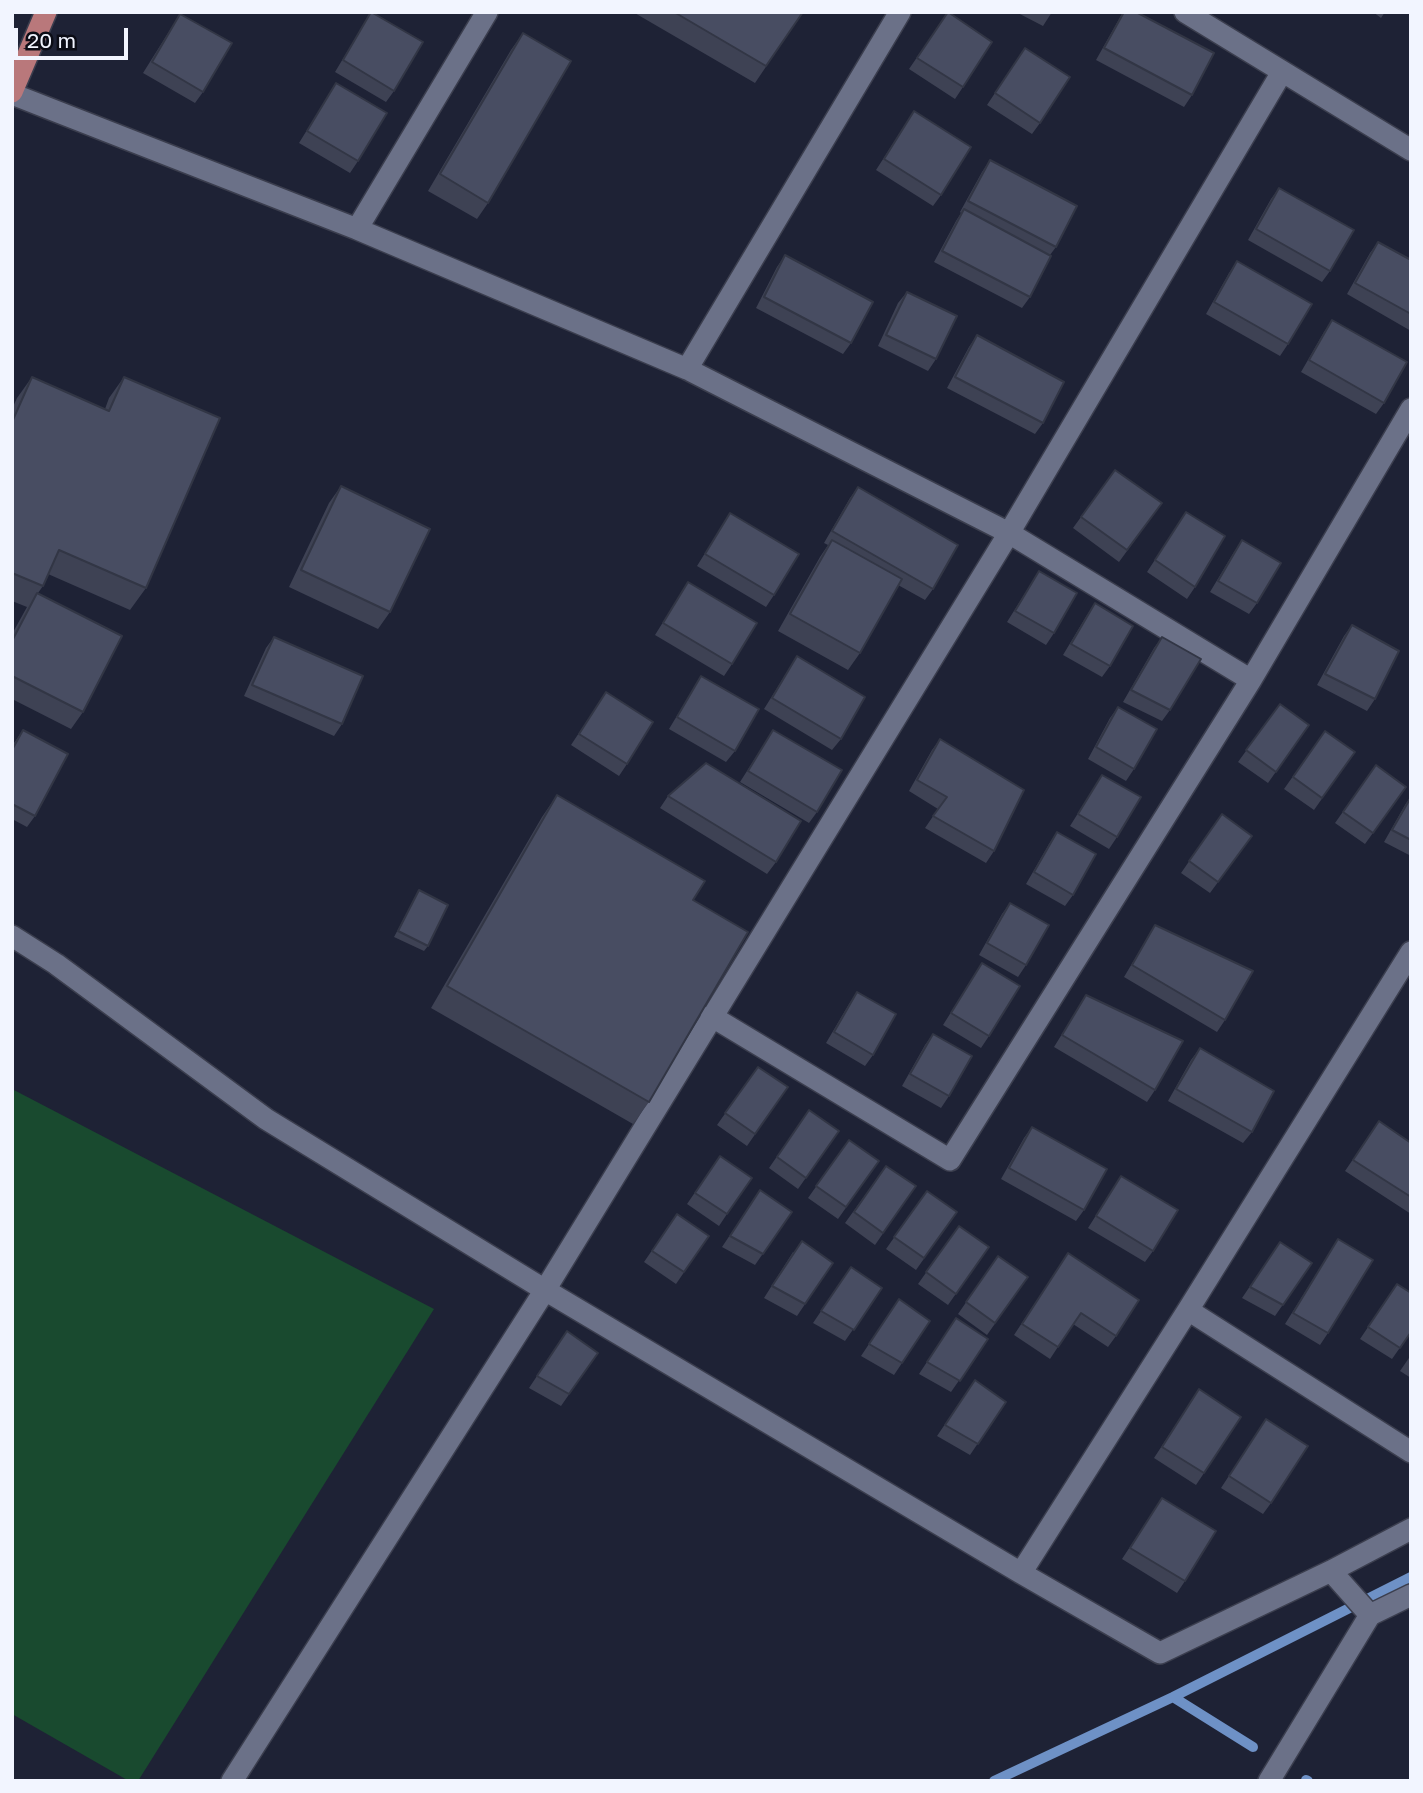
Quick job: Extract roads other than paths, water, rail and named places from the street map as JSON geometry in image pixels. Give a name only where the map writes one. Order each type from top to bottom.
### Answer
[{"type":"main road","points":[[12,93],[46,12]]},
{"type":"street","points":[[357,229],[487,12]]},
{"type":"street","points":[[687,369],[900,12]]},
{"type":"street","points":[[1185,12],[1411,150]]},
{"type":"street","points":[[232,1781],[545,1290],[1009,533],[1282,72]]},
{"type":"street","points":[[12,93],[357,229],[687,369],[1009,533],[1251,680]]},
{"type":"street","points":[[711,1016],[950,1160],[1251,680],[1411,409]]},
{"type":"street","points":[[12,936],[56,964],[266,1119],[545,1290],[1160,1653],[1331,1571],[1411,1529]]},
{"type":"street","points":[[1021,1573],[1411,952]]},
{"type":"street","points":[[1188,1310],[1411,1452]]},
{"type":"street","points":[[1331,1571],[1370,1615]]},
{"type":"street","points":[[1269,1781],[1370,1615],[1411,1595]]},
{"type":"waterway","points":[[994,1781],[1173,1697],[1411,1577]]},
{"type":"waterway","points":[[1173,1697],[1253,1747]]}]
